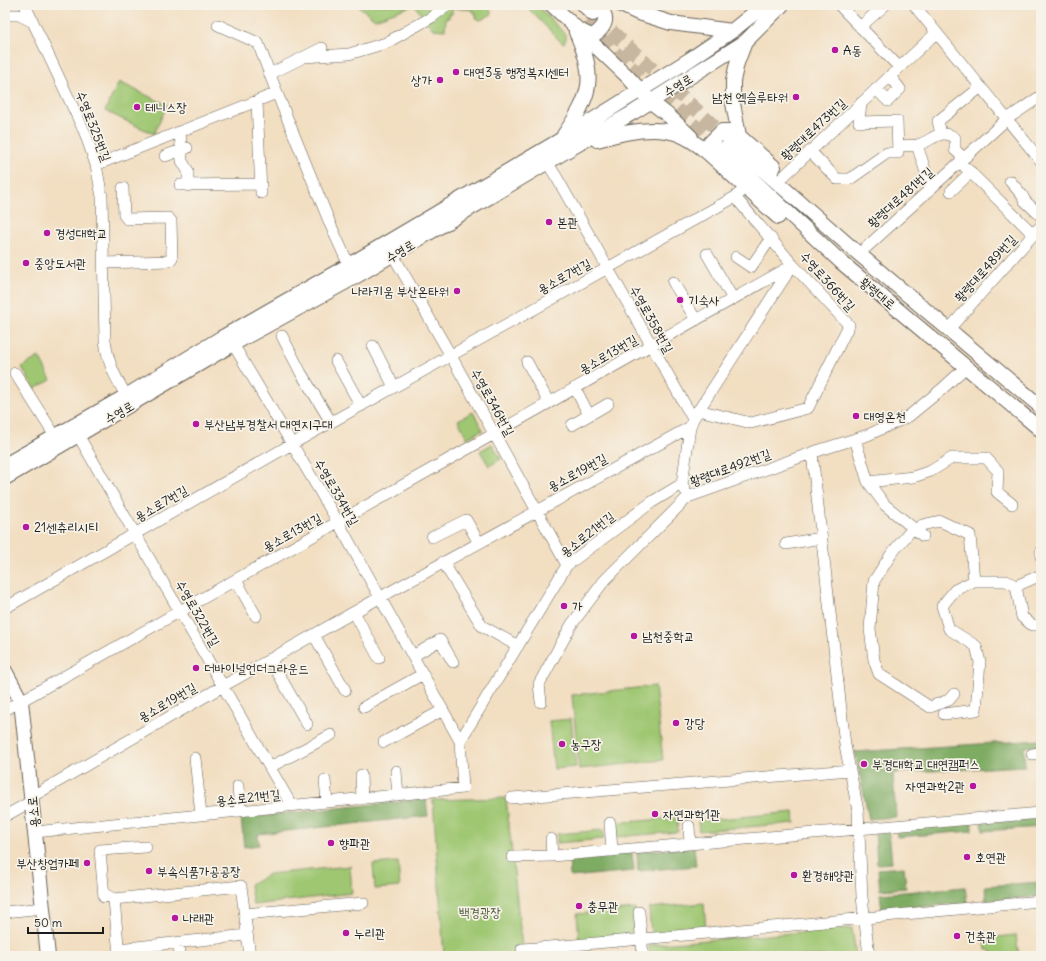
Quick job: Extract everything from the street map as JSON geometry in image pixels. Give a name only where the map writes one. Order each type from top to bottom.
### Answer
[{"type":"main road","points":[[552,5],[586,15]]},
{"type":"main road","points":[[566,5],[586,15],[626,75],[651,102],[669,116],[784,176],[842,230],[856,251]]},
{"type":"main road","points":[[621,5],[636,12],[671,23],[732,31]]},
{"type":"main road","name":"수영로","points":[[5,478],[78,435],[221,338],[352,271],[393,255],[547,162],[565,145],[641,91],[732,31],[764,5]]},
{"type":"main road","name":"수영로","points":[[5,465],[55,436],[129,400],[233,344],[352,271],[565,145],[651,102],[745,42],[782,5]]},
{"type":"main road","points":[[565,145],[586,100],[589,80],[588,62],[583,47],[586,15]]},
{"type":"main road","points":[[745,42],[733,81],[733,103],[726,146],[746,188],[817,252],[841,262]]},
{"type":"main road","points":[[565,145],[616,134],[653,130],[677,134],[688,139],[726,146]]},
{"type":"main road","name":"황령대로","points":[[726,146],[856,251],[1041,407]]},
{"type":"main road","name":"황령대로","points":[[726,146],[841,262],[1041,430]]},
{"type":"main road","name":"용소로","points":[[5,671],[21,701],[48,956]]},
{"type":"street","points":[[5,15],[15,5]]},
{"type":"street","name":"수영로325번길","points":[[25,5],[85,133],[96,165],[102,197],[105,340],[107,356],[112,369],[129,400]]},
{"type":"street","points":[[304,57],[349,54],[386,42],[432,17],[448,5]]},
{"type":"street","points":[[839,5],[899,67]]},
{"type":"street","points":[[860,27],[885,5]]},
{"type":"street","points":[[914,5],[1041,161]]},
{"type":"street","points":[[5,15],[19,15],[33,22]]},
{"type":"street","points":[[218,25],[258,43],[331,226],[352,271]]},
{"type":"street","name":"황령대로473번길","points":[[784,176],[936,33]]},
{"type":"street","points":[[270,74],[322,48]]},
{"type":"street","points":[[876,89],[888,101],[900,89],[890,76]]},
{"type":"street","points":[[941,134],[938,121],[981,87]]},
{"type":"street","points":[[96,165],[277,93]]},
{"type":"street","name":"황령대로481번길","points":[[856,251],[962,160],[1006,119],[1041,96]]},
{"type":"street","points":[[180,132],[185,149],[182,161],[188,171],[184,185],[261,188],[257,101]]},
{"type":"street","name":"황령대로473번길","points":[[861,103],[859,122],[897,121],[898,146]]},
{"type":"street","points":[[810,151],[837,179],[850,179],[887,153],[898,153],[898,146],[917,145],[941,134],[949,134],[955,138],[955,150],[971,172],[1037,230]]},
{"type":"street","name":"황령대로481번길","points":[[917,145],[930,186]]},
{"type":"street","points":[[165,156],[185,149]]},
{"type":"street","name":"수영로358번길","points":[[547,162],[694,419]]},
{"type":"street","points":[[951,191],[971,172]]},
{"type":"street","points":[[1010,181],[1025,201],[1041,216]]},
{"type":"street","points":[[104,262],[169,261],[172,258],[171,221],[168,218],[126,219],[124,215],[123,188]]},
{"type":"street","name":"용소로7번길","points":[[5,608],[331,422],[735,197],[746,188]]},
{"type":"street","name":"수영로366번길","points":[[694,419],[751,423],[808,408],[849,325],[735,197]]},
{"type":"street","name":"황령대로489번길","points":[[949,329],[1037,230]]},
{"type":"street","points":[[736,257],[751,266],[771,238]]},
{"type":"street","points":[[707,254],[733,299]]},
{"type":"street","name":"수영로346번길","points":[[393,255],[567,565]]},
{"type":"street","points":[[688,497],[682,484],[694,419],[794,265]]},
{"type":"street","name":"용소로13번길","points":[[5,710],[794,265]]},
{"type":"street","points":[[673,282],[696,320]]},
{"type":"street","points":[[282,336],[301,373],[331,422]]},
{"type":"street","name":"수영로334번길","points":[[233,344],[338,522],[379,598],[460,740],[463,788]]},
{"type":"street","points":[[373,346],[394,387]]},
{"type":"street","points":[[336,361],[362,406]]},
{"type":"street","points":[[527,362],[549,403]]},
{"type":"street","name":"황령대로492번길","points":[[541,702],[539,684],[572,624],[604,581],[688,497],[812,453],[868,435],[909,416],[966,367]]},
{"type":"street","points":[[15,373],[55,436]]},
{"type":"street","name":"용소로13번길","points":[[575,388],[589,415]]},
{"type":"street","points":[[572,425],[608,404]]},
{"type":"street","name":"용소로19번길","points":[[5,816],[31,799],[223,686],[537,510],[694,419]]},
{"type":"street","name":"수영로322번길","points":[[78,435],[292,806]]},
{"type":"street","points":[[855,439],[868,482],[885,505],[917,527],[923,536]]},
{"type":"street","points":[[812,453],[845,745],[858,811],[864,918],[869,956]]},
{"type":"street","points":[[868,482],[913,477],[931,471],[952,458],[986,458],[998,471],[997,492],[1012,504]]},
{"type":"street","name":"용소로21번길","points":[[460,740],[567,565],[652,502],[682,484]]},
{"type":"street","points":[[432,537],[466,520],[479,542]]},
{"type":"street","points":[[954,694],[949,700],[930,707],[879,674],[874,660],[870,629],[874,581],[892,554],[917,527],[940,521],[970,535],[974,581]]},
{"type":"street","points":[[786,544],[822,538]]},
{"type":"street","points":[[1040,552],[1041,557]]},
{"type":"street","points":[[443,562],[482,626],[518,646]]},
{"type":"street","points":[[1016,586],[1041,575]]},
{"type":"street","points":[[236,580],[256,616]]},
{"type":"street","points":[[944,714],[976,710],[980,662],[976,646],[949,629],[942,606],[955,590],[974,581],[1006,581],[1016,586]]},
{"type":"street","points":[[1016,586],[1022,618],[1032,625],[1041,625]]},
{"type":"street","points":[[354,612],[379,658]]},
{"type":"street","points":[[314,635],[345,690]]},
{"type":"street","points":[[412,656],[440,640],[453,662]]},
{"type":"street","points":[[270,659],[307,724]]},
{"type":"street","points":[[364,707],[423,674]]},
{"type":"street","points":[[384,742],[443,710]]},
{"type":"street","points":[[270,767],[331,735]]},
{"type":"street","points":[[195,758],[201,815]]},
{"type":"street","points":[[512,798],[850,770]]},
{"type":"street","points":[[396,772],[398,795]]},
{"type":"street","points":[[361,775],[362,799]]},
{"type":"street","points":[[325,780],[327,802]]},
{"type":"street","points":[[238,786],[240,811]]},
{"type":"street","name":"용소로21번길","points":[[35,832],[463,788]]},
{"type":"street","points":[[512,857],[552,856],[1041,813]]},
{"type":"street","points":[[610,823],[612,851]]},
{"type":"street","points":[[689,826],[690,844]]},
{"type":"street","points":[[551,839],[552,856]]},
{"type":"street","points":[[146,847],[100,850],[104,897],[108,896],[114,899],[241,886],[250,956]]},
{"type":"street","points":[[114,899],[118,952],[179,942],[247,935]]},
{"type":"street","points":[[522,948],[642,940],[1041,902]]},
{"type":"street","points":[[244,914],[363,903]]},
{"type":"street","points":[[5,912],[43,908]]},
{"type":"street","points":[[639,912],[643,956]]},
{"type":"street","points":[[179,942],[180,956]]},
{"type":"green space","points":[[357,5],[414,5],[375,19]]},
{"type":"green space","points":[[414,5],[488,5],[492,14],[481,20],[475,18],[476,13],[473,12],[473,10],[452,8],[452,14],[449,14],[449,18],[446,18],[445,30],[433,29]]},
{"type":"green space","points":[[525,5],[537,5],[566,35],[564,43],[560,41]]},
{"type":"green space","name":"테니스장","points":[[119,82],[167,105],[154,134],[105,111]]},
{"type":"green space","points":[[39,357],[51,380],[34,389],[22,367]]},
{"type":"green space","points":[[473,412],[483,430],[467,438],[458,420]]},
{"type":"green space","points":[[492,444],[501,459],[489,466],[480,451]]},
{"type":"green space","points":[[655,686],[663,760],[579,769],[572,695]]},
{"type":"green space","name":"농구장","points":[[571,719],[576,767],[554,769],[549,721]]},
{"type":"green space","points":[[1041,740],[1041,746],[1024,747],[1025,766],[893,773],[896,817],[869,819],[855,752]]},
{"type":"green space","name":"백경광장","points":[[506,798],[523,956],[444,956],[433,800]]},
{"type":"green space","points":[[426,799],[428,816],[258,834],[259,845],[244,847],[241,818]]},
{"type":"green space","points":[[794,812],[795,823],[699,831],[698,821]]},
{"type":"green space","points":[[677,818],[678,832],[614,837],[613,823]]},
{"type":"green space","points":[[1041,818],[1041,827],[983,831],[982,822]]},
{"type":"green space","points":[[972,822],[972,831],[897,837],[896,828]]},
{"type":"green space","points":[[603,830],[604,839],[557,843],[557,834]]},
{"type":"green space","points":[[889,831],[892,863],[877,864],[875,832]]},
{"type":"green space","points":[[694,847],[696,866],[638,871],[637,852]]},
{"type":"green space","points":[[632,852],[634,871],[570,877],[569,858]]},
{"type":"green space","points":[[398,862],[400,887],[375,889],[373,864]]},
{"type":"green space","points":[[350,866],[352,893],[253,905],[250,885],[269,874]]},
{"type":"green space","points":[[904,867],[906,888],[880,890],[878,869]]},
{"type":"green space","points":[[1041,882],[1041,896],[986,901],[985,886]]},
{"type":"green space","points":[[965,887],[967,903],[882,910],[880,894]]},
{"type":"green space","points":[[704,903],[706,932],[651,936],[649,908]]},
{"type":"green space","points":[[635,909],[638,937],[579,942],[577,914]]},
{"type":"green space","points":[[852,928],[856,956],[650,956],[649,945]]},
{"type":"green space","points":[[1016,935],[1019,956],[997,956],[989,950],[986,950],[985,941],[987,938]]},
{"type":"tunnel","points":[[596,17],[729,140]]},
{"type":"tunnel","points":[[584,24],[720,149]]},
{"type":"place","name":"A동","points":[[835,50]]},
{"type":"place","name":"대연3동 행정복지센터","points":[[456,72]]},
{"type":"place","name":"상가","points":[[440,80]]},
{"type":"place","name":"남천 엑슬루타워","points":[[796,97]]},
{"type":"place","name":"테니스장","points":[[137,107]]},
{"type":"place","name":"본관","points":[[549,222]]},
{"type":"place","name":"경성대학교","points":[[47,233]]},
{"type":"place","name":"중앙도서관","points":[[26,263]]},
{"type":"place","name":"나라키움 부산온타워","points":[[457,291]]},
{"type":"place","name":"기숙사","points":[[680,300]]},
{"type":"place","name":"대영온천","points":[[856,416]]},
{"type":"place","name":"부산남부경찰서 대연지구대","points":[[196,424]]},
{"type":"place","name":"21센츄리시티","points":[[26,527]]},
{"type":"place","name":"가","points":[[564,606]]},
{"type":"place","name":"남천중학교","points":[[634,636]]},
{"type":"place","name":"더바이널언더그라운드","points":[[196,668]]},
{"type":"place","name":"강당","points":[[676,723]]},
{"type":"place","name":"농구장","points":[[562,744]]},
{"type":"place","name":"부경대학교 대연캠퍼스","points":[[864,764]]},
{"type":"place","name":"자연과학2관","points":[[973,786]]},
{"type":"place","name":"자연과학1관","points":[[655,814]]},
{"type":"place","name":"향파관","points":[[331,843]]},
{"type":"place","name":"호연관","points":[[967,857]]},
{"type":"place","name":"부산창업카페","points":[[87,863]]},
{"type":"place","name":"부속식품가공공장","points":[[149,871]]},
{"type":"place","name":"환경해양관","points":[[794,875]]},
{"type":"place","name":"충무관","points":[[579,906]]},
{"type":"place","name":"나래관","points":[[175,918]]},
{"type":"place","name":"누리관","points":[[346,933]]},
{"type":"place","name":"건축관","points":[[957,936]]}]
